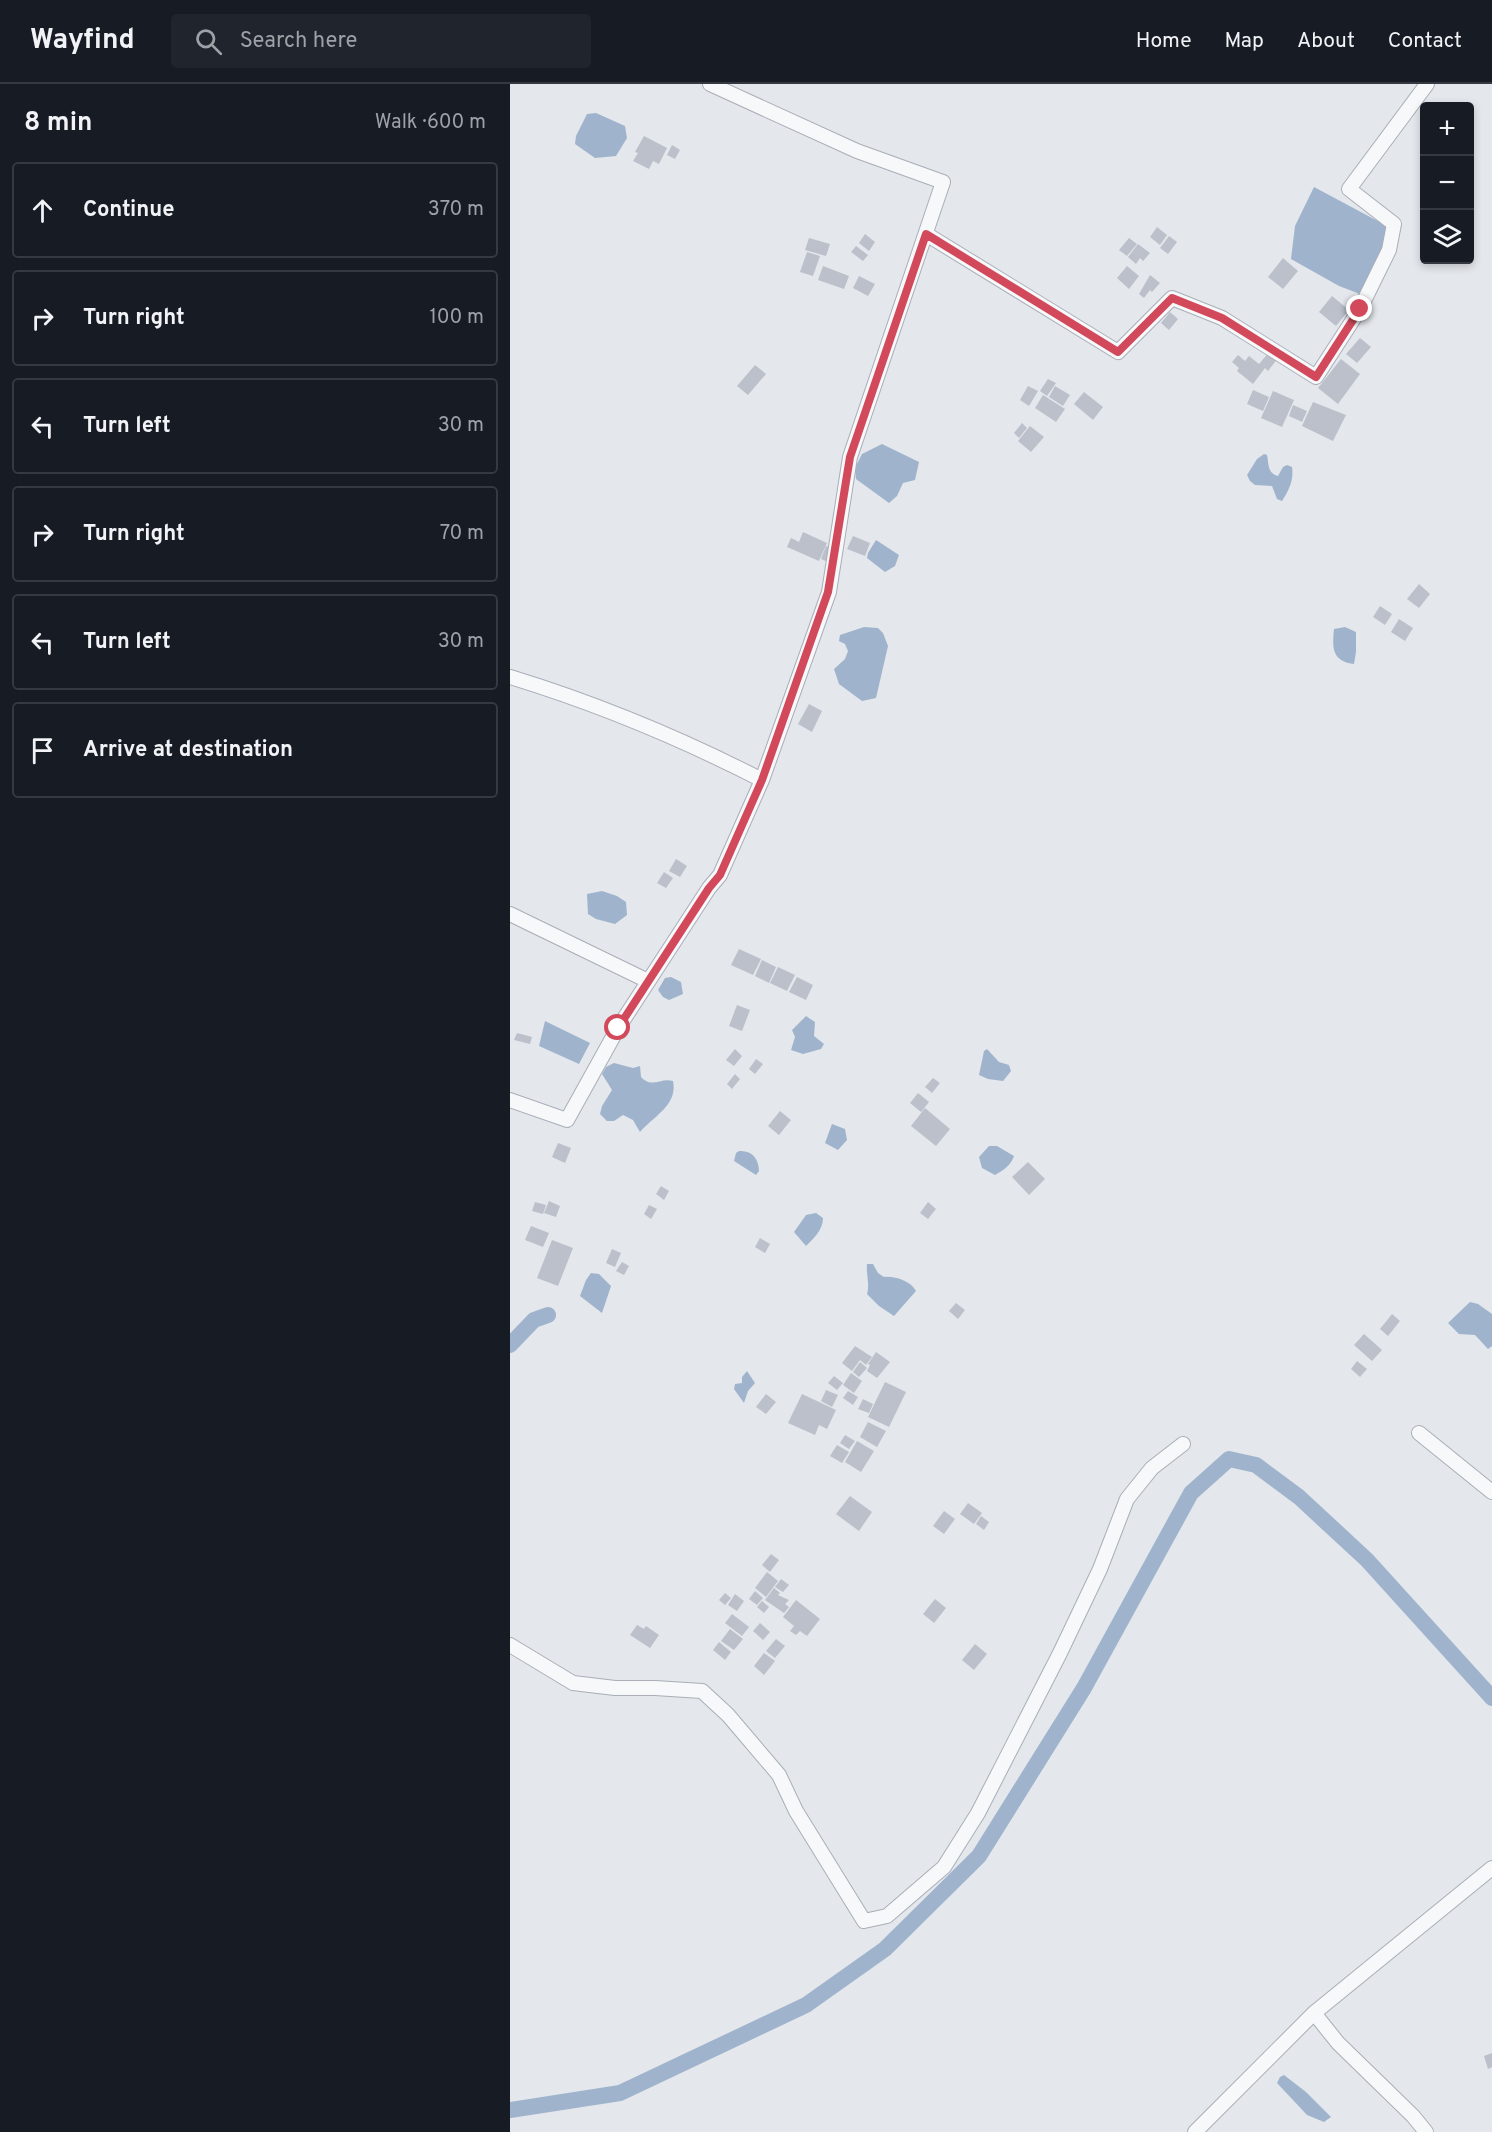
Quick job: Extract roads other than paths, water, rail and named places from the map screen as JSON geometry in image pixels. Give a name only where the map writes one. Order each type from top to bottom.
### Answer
[{"type":"street","points":[[510,1100],[567,1120],[618,1028],[709,888],[720,875],[762,780],[828,592],[850,457],[943,182],[857,151],[711,84]]},
{"type":"street","points":[[926,234],[1118,352],[1172,298],[1222,318],[1316,377],[1360,309],[1389,250],[1393,232],[1394,224],[1348,189],[1427,84]]},
{"type":"street","points":[[510,677],[578,698],[722,759],[762,780]]},
{"type":"street","points":[[510,914],[648,981]]},
{"type":"street","points":[[1419,1433],[1492,1492]]},
{"type":"street","points":[[510,1645],[573,1683],[615,1688],[702,1691],[728,1715],[779,1775],[802,1821],[864,1921],[887,1916],[944,1867],[978,1813],[1100,1569],[1127,1499],[1152,1468],[1183,1444]]},
{"type":"street","points":[[1195,2132],[1314,2013],[1492,1868]]},
{"type":"street","points":[[1314,2013],[1338,2043],[1413,2116],[1426,2132]]},
{"type":"water","points":[[596,113],[625,126],[627,138],[616,156],[595,158],[575,144],[576,136],[587,114]]},
{"type":"water","points":[[1314,187],[1387,226],[1385,247],[1360,294],[1339,286],[1291,259],[1295,226]]},
{"type":"water","points":[[882,444],[919,462],[915,480],[903,483],[897,496],[889,503],[856,479],[855,468],[862,454]]},
{"type":"water","points":[[1264,454],[1267,455],[1269,468],[1274,475],[1278,476],[1283,467],[1287,465],[1292,467],[1290,485],[1282,501],[1277,499],[1272,486],[1255,485],[1247,475],[1257,459]]},
{"type":"water","points":[[876,540],[899,555],[895,566],[885,572],[867,558]]},
{"type":"water","points":[[864,627],[878,628],[883,633],[888,646],[876,698],[862,701],[839,684],[834,669],[845,659],[848,651],[845,644],[839,641],[840,635]]},
{"type":"water","points":[[1345,627],[1356,632],[1354,664],[1341,660],[1335,653],[1334,629]]},
{"type":"water","points":[[602,891],[626,902],[627,915],[615,924],[596,919],[588,914],[587,894]]},
{"type":"water","points":[[671,977],[681,982],[683,994],[669,1000],[663,997],[658,990],[665,978]]},
{"type":"water","points":[[806,1016],[815,1022],[814,1036],[824,1044],[821,1049],[803,1054],[791,1050],[795,1037],[792,1030]]},
{"type":"water","points":[[545,1021],[590,1043],[579,1064],[539,1046]]},
{"type":"water","points":[[987,1049],[999,1062],[1009,1065],[1011,1071],[1003,1081],[979,1075],[984,1051]]},
{"type":"water","points":[[614,1063],[633,1068],[640,1066],[641,1077],[649,1082],[673,1081],[672,1097],[664,1110],[640,1132],[633,1120],[623,1115],[614,1121],[607,1121],[600,1114],[612,1090],[602,1074],[606,1067]]},
{"type":"water","points":[[832,1124],[845,1129],[847,1140],[838,1150],[825,1143]]},
{"type":"water","points":[[989,1146],[997,1146],[1014,1156],[1007,1167],[995,1175],[982,1168],[979,1157]]},
{"type":"water","points":[[739,1151],[748,1152],[756,1159],[759,1171],[756,1175],[734,1161]]},
{"type":"water","points":[[816,1213],[823,1218],[821,1226],[806,1246],[794,1232],[806,1215]]},
{"type":"water","points":[[867,1264],[873,1264],[878,1273],[884,1277],[898,1278],[914,1287],[916,1291],[894,1316],[867,1294]]},
{"type":"water","points":[[591,1273],[599,1274],[611,1286],[602,1313],[580,1296]]},
{"type":"water","points":[[1470,1302],[1478,1304],[1492,1314],[1492,1346],[1488,1349],[1475,1335],[1459,1334],[1448,1323]]},
{"type":"water","points":[[747,1371],[755,1383],[748,1391],[744,1403],[734,1389],[735,1384],[742,1383],[742,1377]]},
{"type":"water","points":[[1284,2075],[1306,2092],[1331,2117],[1324,2122],[1307,2115],[1277,2083]]},
{"type":"waterway","points":[[510,1345],[534,1320],[548,1315]]},
{"type":"waterway","points":[[510,2110],[620,2093],[806,2005],[885,1949],[979,1856],[1084,1688],[1191,1493],[1229,1459],[1256,1465],[1299,1497],[1367,1560],[1492,1698]]}]
